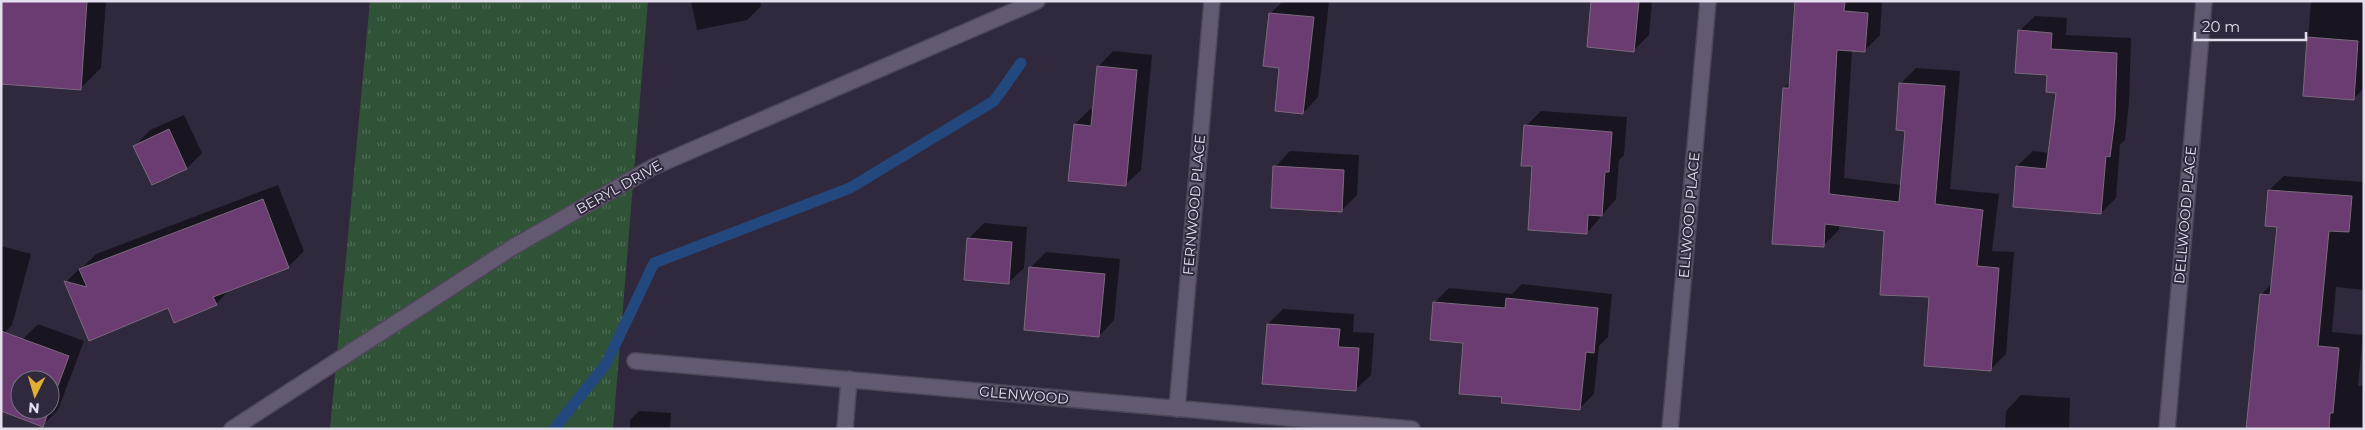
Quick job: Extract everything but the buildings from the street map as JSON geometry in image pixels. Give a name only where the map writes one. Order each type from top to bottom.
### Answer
[{"type":"street","name":"BERYL DRIVE","points":[[232,429],[512,247],[653,167],[1036,1]]},
{"type":"street","name":"FERNWOOD PLACE","points":[[1177,409],[1212,1]]},
{"type":"street","name":"ELLWOOD PLACE","points":[[1670,429],[1708,1]]},
{"type":"street","name":"DELLWOOD PLACE","points":[[2166,429],[2204,1]]},
{"type":"street","name":"GLENWOOD","points":[[635,361],[1177,409],[1267,423],[1412,429]]},
{"type":"street","points":[[845,429],[850,379]]},
{"type":"green space","points":[[370,1],[648,1],[613,429],[330,429]]},
{"type":"waterway","points":[[554,429],[606,364],[654,263],[850,188],[994,101],[1021,63]]}]
